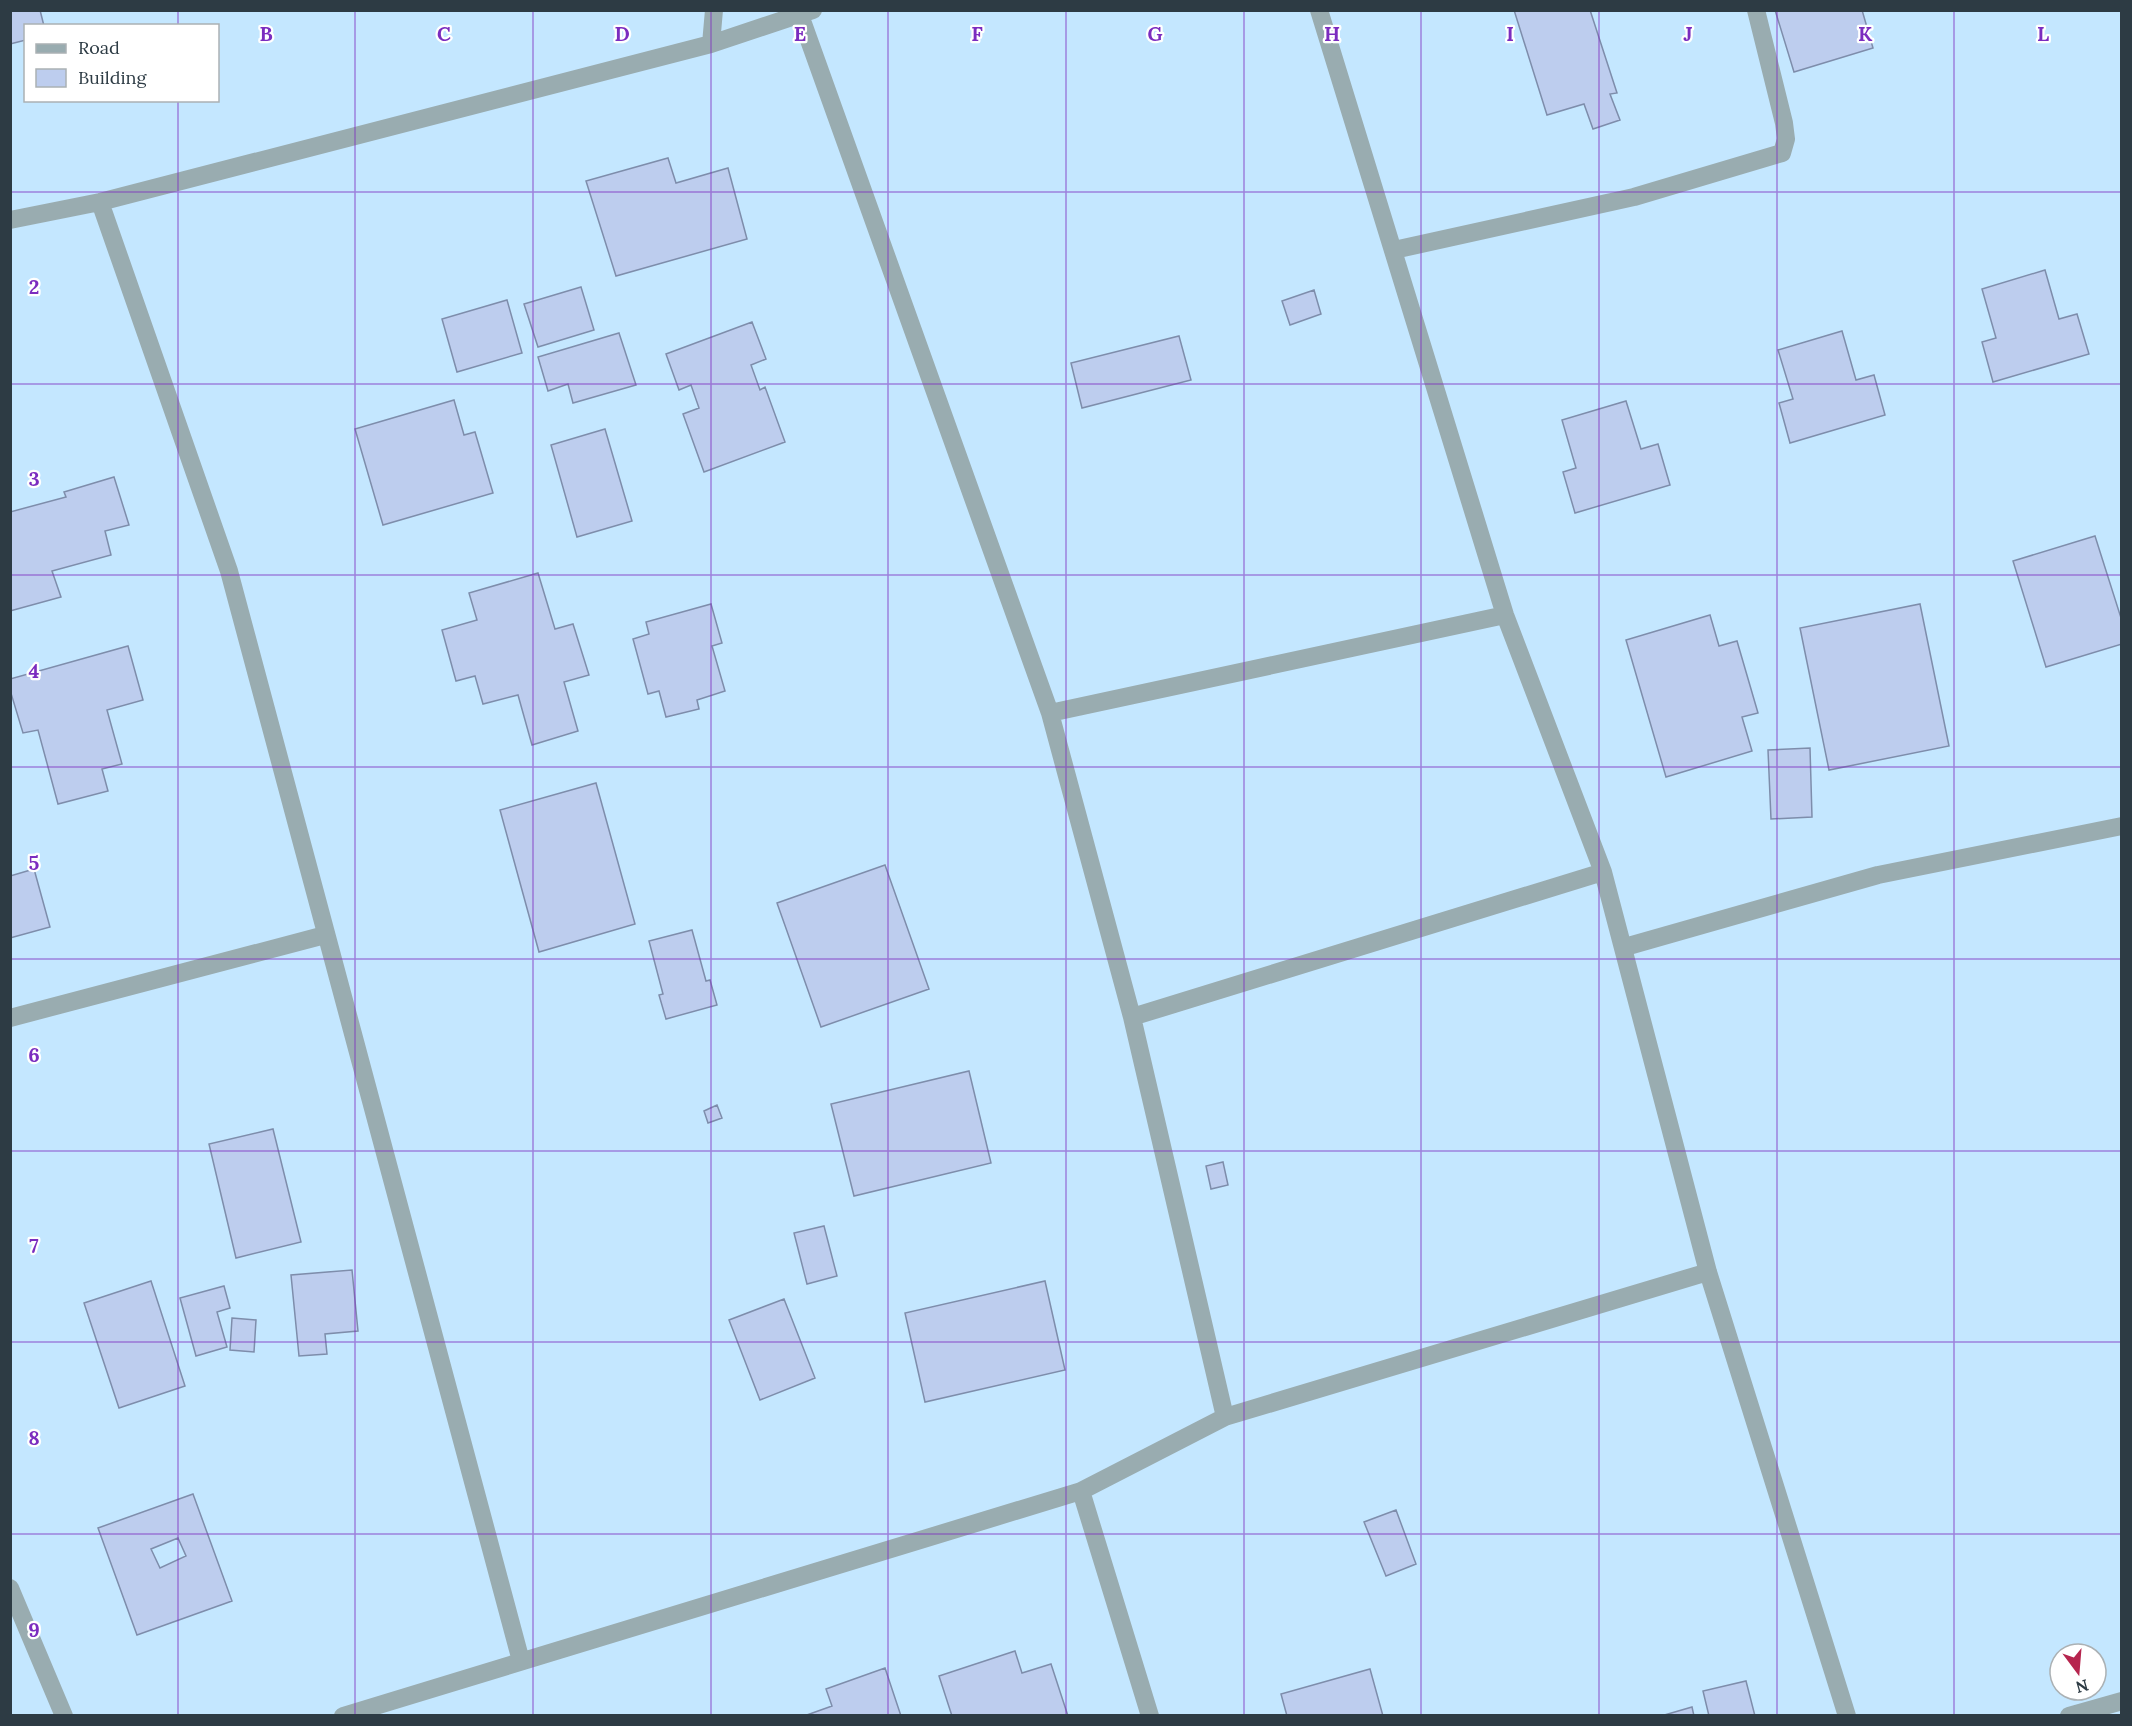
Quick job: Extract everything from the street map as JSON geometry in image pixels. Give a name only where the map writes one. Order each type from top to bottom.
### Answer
[{"type":"street","points":[[711,44],[714,10]]},
{"type":"street","points":[[1319,10],[1505,615],[1603,872],[1625,948],[1708,1272],[1847,1716]]},
{"type":"street","points":[[1394,250],[1635,197],[1782,153],[1786,139],[1784,123],[1756,10]]},
{"type":"street","points":[[10,220],[100,202],[711,44],[806,13],[1050,713],[1132,1017],[1224,1418]]},
{"type":"street","points":[[100,202],[229,571],[521,1661]]},
{"type":"street","points":[[1050,713],[1505,615]]},
{"type":"street","points":[[1625,948],[1878,875],[2121,826]]},
{"type":"street","points":[[1132,1017],[1603,872]]},
{"type":"street","points":[[10,1018],[325,935]]},
{"type":"street","points":[[343,1716],[1081,1491],[1224,1418],[1708,1272]]},
{"type":"street","points":[[1081,1491],[1150,1716]]},
{"type":"street","points":[[10,1588],[64,1716]]},
{"type":"street","points":[[2068,1716],[2121,1701]]},
{"type":"building","points":[[10,10],[40,10],[44,24],[24,24],[24,40],[10,44]]},
{"type":"building","points":[[1514,10],[1590,10],[1617,93],[1610,94],[1620,120],[1593,129],[1584,104],[1547,115]]},
{"type":"building","points":[[1775,10],[1862,10],[1873,48],[1794,72]]},
{"type":"building","points":[[668,158],[676,183],[728,168],[747,239],[616,276],[586,181]]},
{"type":"building","points":[[2045,270],[2059,319],[2077,314],[2089,354],[1993,382],[1982,342],[1996,338],[1982,289]]},
{"type":"building","points":[[581,287],[594,330],[538,347],[524,304]]},
{"type":"building","points":[[1314,290],[1321,314],[1290,325],[1282,301]]},
{"type":"building","points":[[507,300],[522,353],[457,372],[442,319]]},
{"type":"building","points":[[752,322],[766,359],[751,365],[760,390],[765,387],[785,442],[704,472],[683,414],[699,408],[691,385],[679,390],[666,354]]},
{"type":"building","points":[[1842,331],[1856,380],[1874,375],[1885,415],[1790,443],[1779,403],[1793,399],[1778,350]]},
{"type":"building","points":[[619,333],[636,385],[573,403],[568,384],[548,391],[538,357]]},
{"type":"building","points":[[1179,336],[1191,380],[1082,408],[1071,363]]},
{"type":"building","points":[[454,400],[464,435],[475,432],[493,493],[383,525],[355,429]]},
{"type":"building","points":[[1626,401],[1641,449],[1658,444],[1670,485],[1575,513],[1563,472],[1576,468],[1562,420]]},
{"type":"building","points":[[605,429],[632,521],[577,537],[551,445]]},
{"type":"building","points":[[114,477],[129,525],[105,531],[111,555],[52,571],[61,597],[10,611],[10,512],[66,497],[64,492]]},
{"type":"building","points":[[2095,536],[2122,621],[2122,644],[2046,667],[2013,561]]},
{"type":"building","points":[[538,573],[555,629],[573,624],[589,675],[564,682],[578,731],[532,745],[518,695],[483,704],[475,676],[456,681],[442,630],[477,620],[469,593]]},
{"type":"building","points":[[711,604],[722,643],[712,646],[725,691],[697,700],[699,709],[666,717],[659,691],[648,694],[633,639],[649,634],[646,622]]},
{"type":"building","points":[[1920,604],[1949,746],[1829,770],[1800,628]]},
{"type":"building","points":[[1710,615],[1719,646],[1737,641],[1758,713],[1742,717],[1752,751],[1666,777],[1626,640]]},
{"type":"building","points":[[128,646],[143,700],[107,710],[122,764],[102,769],[108,791],[58,804],[38,730],[23,733],[10,690],[10,679]]},
{"type":"building","points":[[1810,748],[1812,817],[1771,819],[1768,750]]},
{"type":"building","points":[[596,783],[635,924],[539,952],[500,810]]},
{"type":"building","points":[[885,865],[929,989],[821,1027],[777,903]]},
{"type":"building","points":[[34,869],[50,927],[10,938],[10,876]]},
{"type":"building","points":[[692,930],[706,981],[710,980],[717,1005],[666,1019],[659,995],[663,994],[649,941]]},
{"type":"building","points":[[969,1071],[991,1163],[854,1196],[831,1104]]},
{"type":"building","points":[[717,1105],[722,1118],[708,1123],[704,1111]]},
{"type":"building","points":[[273,1129],[301,1242],[236,1258],[209,1144]]},
{"type":"building","points":[[1223,1162],[1228,1185],[1211,1189],[1206,1166]]},
{"type":"building","points":[[824,1226],[837,1276],[807,1284],[794,1233]]},
{"type":"building","points":[[352,1270],[358,1331],[325,1334],[327,1354],[299,1356],[291,1275]]},
{"type":"building","points":[[151,1281],[185,1386],[119,1408],[84,1303]]},
{"type":"building","points":[[1045,1281],[1065,1370],[925,1402],[905,1313]]},
{"type":"building","points":[[224,1286],[230,1308],[217,1312],[227,1347],[196,1356],[180,1298]]},
{"type":"building","points":[[784,1299],[815,1378],[760,1400],[729,1320]]},
{"type":"building","points":[[232,1318],[256,1320],[254,1352],[230,1350]]},
{"type":"building","points":[[193,1494],[232,1601],[137,1635],[98,1528]],"holes":[[[178,1538],[186,1556],[160,1568],[151,1549]]]},
{"type":"building","points":[[1396,1510],[1416,1564],[1386,1576],[1364,1522]]},
{"type":"building","points":[[1015,1651],[1022,1673],[1051,1664],[1068,1716],[952,1716],[939,1676]]},
{"type":"building","points":[[885,1668],[901,1716],[804,1716],[832,1706],[826,1689]]},
{"type":"building","points":[[1370,1669],[1383,1716],[1287,1716],[1281,1694]]},
{"type":"building","points":[[1746,1681],[1755,1716],[1709,1716],[1703,1691]]},
{"type":"building","points":[[1692,1707],[1694,1716],[1661,1716]]}]
